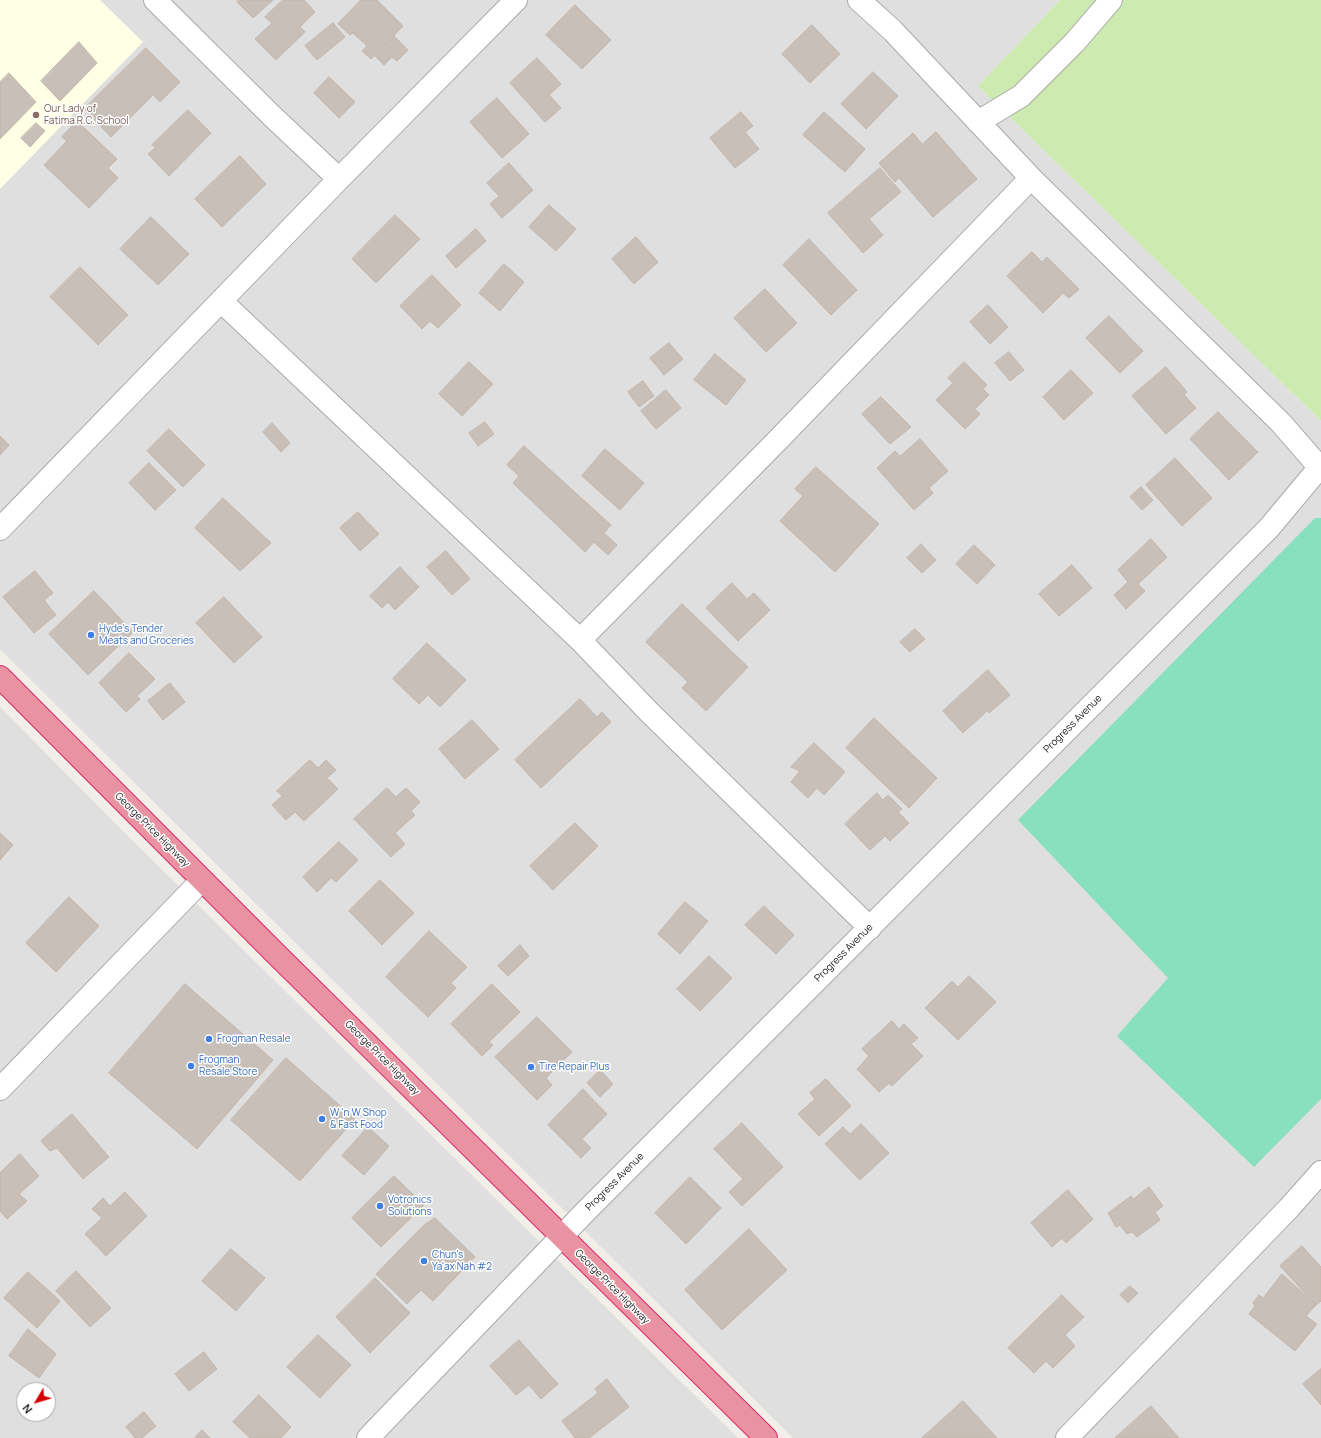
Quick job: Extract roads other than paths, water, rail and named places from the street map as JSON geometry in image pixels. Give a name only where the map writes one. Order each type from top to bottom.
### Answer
[{"type":"highway","name":"George Price Highway","points":[[0,677],[202,880],[766,1438]]},
{"type":"street","points":[[155,0],[273,117],[339,179]]},
{"type":"street","points":[[0,529],[339,179],[516,0]]},
{"type":"street","points":[[859,0],[893,31],[1031,178],[1281,423],[1320,468]]},
{"type":"street","points":[[978,122],[1021,96],[1075,42],[1111,0]]},
{"type":"street","points":[[580,640],[775,443],[1031,178]]},
{"type":"street","points":[[221,301],[580,640],[649,712],[870,928]]},
{"type":"street","name":"Progress Avenue","points":[[368,1438],[561,1236],[1269,528],[1320,468]]},
{"type":"street","points":[[0,1089],[202,880]]},
{"type":"street","points":[[1067,1438],[1289,1208],[1321,1172]]},
{"type":"place","name":"Our Lady of Fatima R.C. School","points":[[36,115]]},
{"type":"place","name":"Hyde's Tender Meats and Groceries","points":[[91,635]]},
{"type":"place","name":"Frogman Resale","points":[[209,1039]]},
{"type":"place","name":"Frogman Resale Store","points":[[191,1066]]},
{"type":"place","name":"Tire Repair Plus","points":[[531,1067]]},
{"type":"place","name":"W 'n W Shop & Fast Food","points":[[322,1119]]},
{"type":"place","name":"Votronics Solutions","points":[[380,1206]]},
{"type":"place","name":"Chun's Ya'ax Nah #2","points":[[424,1261]]}]
